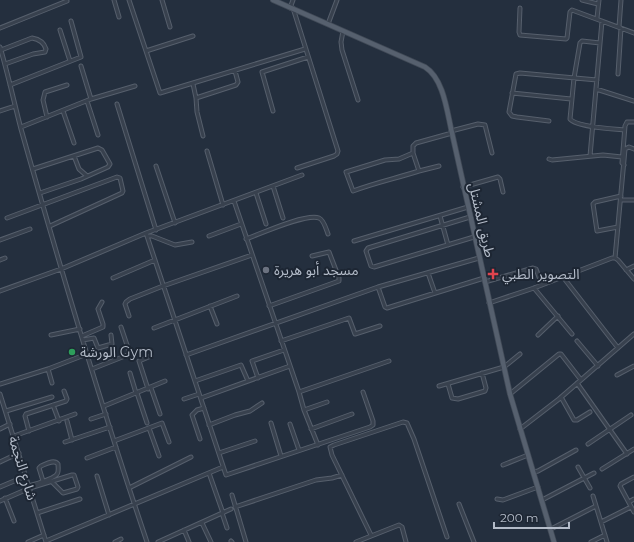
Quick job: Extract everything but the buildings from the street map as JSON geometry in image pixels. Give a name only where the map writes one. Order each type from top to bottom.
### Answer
[{"type":"main road","name":"طريق المشتل","points":[[273,0],[431,70],[439,83],[452,132],[474,237],[510,394],[554,542]]},
{"type":"street","points":[[114,0],[119,17]]},
{"type":"street","points":[[129,0],[160,93],[305,49]]},
{"type":"street","points":[[162,0],[170,27]]},
{"type":"street","points":[[293,0],[291,8],[338,151],[334,156],[297,168]]},
{"type":"street","points":[[328,24],[337,0]]},
{"type":"street","points":[[582,0],[598,4]]},
{"type":"street","points":[[597,18],[599,0]]},
{"type":"street","points":[[618,74],[621,0]]},
{"type":"street","points":[[0,28],[67,1]]},
{"type":"street","points":[[520,8],[520,35],[566,39],[570,10],[597,18],[634,33]]},
{"type":"street","points":[[10,85],[80,58],[81,55],[71,21]]},
{"type":"street","points":[[590,156],[602,21]]},
{"type":"street","points":[[60,30],[70,61]]},
{"type":"street","points":[[343,31],[341,42],[342,50],[358,100]]},
{"type":"street","points":[[146,51],[193,36]]},
{"type":"street","points":[[4,64],[33,54],[45,52],[46,49],[42,42],[32,38],[0,48],[4,64],[10,85],[21,128],[87,354],[147,542]]},
{"type":"street","points":[[600,43],[582,41],[580,43],[571,99],[570,121],[593,127],[624,130]]},
{"type":"street","points":[[273,111],[262,72],[266,69],[308,57]]},
{"type":"street","points":[[81,66],[91,99]]},
{"type":"street","points":[[196,98],[236,85],[238,82],[235,71]]},
{"type":"street","points":[[549,121],[512,116],[509,112],[515,75],[517,73],[597,80]]},
{"type":"street","points":[[193,84],[197,112],[204,136]]},
{"type":"street","points":[[47,117],[43,95],[45,92],[67,85]]},
{"type":"street","points":[[21,128],[91,99],[135,86]]},
{"type":"street","points":[[596,89],[634,101]]},
{"type":"street","points":[[512,94],[571,99]]},
{"type":"street","points":[[87,101],[98,136]]},
{"type":"street","points":[[117,104],[156,230]]},
{"type":"street","points":[[0,111],[15,106]]},
{"type":"street","points":[[63,111],[74,144]]},
{"type":"street","points":[[624,165],[622,163],[622,157],[625,124],[627,122],[634,122]]},
{"type":"street","points":[[419,171],[413,153],[413,146],[416,143],[478,124],[485,126],[492,153]]},
{"type":"street","points":[[33,170],[98,148],[102,150],[110,164],[110,166],[87,176],[40,193]]},
{"type":"street","points":[[634,149],[625,149],[615,258],[634,279]]},
{"type":"street","points":[[207,151],[223,205]]},
{"type":"street","points":[[413,153],[399,159],[385,160],[346,172],[350,186],[353,191],[367,185],[439,166]]},
{"type":"street","points":[[549,159],[552,160],[603,155],[622,157]]},
{"type":"street","points":[[74,156],[79,169],[87,176]]},
{"type":"street","points":[[156,166],[175,223]]},
{"type":"street","points":[[0,291],[62,269],[156,230],[302,175]]},
{"type":"street","points":[[7,218],[117,177],[120,178],[123,191],[122,193],[50,226]]},
{"type":"street","points":[[463,187],[498,178],[500,179],[503,192]]},
{"type":"street","points":[[273,186],[284,218]]},
{"type":"street","points":[[256,193],[266,224]]},
{"type":"street","points":[[618,227],[597,232],[594,204],[595,202],[621,196]]},
{"type":"street","points":[[621,200],[634,200]]},
{"type":"street","points":[[234,201],[304,410],[318,445]]},
{"type":"street","points":[[354,241],[468,207]]},
{"type":"street","points":[[440,216],[448,245]]},
{"type":"street","points":[[246,239],[300,219],[313,217],[319,218],[322,221],[328,234]]},
{"type":"street","points":[[470,217],[368,248],[366,250],[371,266],[374,267],[474,237]]},
{"type":"street","points":[[209,236],[241,224]]},
{"type":"street","points":[[0,240],[30,229]]},
{"type":"street","points":[[146,235],[175,245],[192,242]]},
{"type":"street","points":[[146,235],[225,474],[227,476],[299,450],[340,438],[372,425],[373,421],[363,392]]},
{"type":"street","points":[[269,306],[338,281],[339,278],[329,252],[312,256]]},
{"type":"street","points":[[129,316],[125,304],[126,302],[163,286],[252,256]]},
{"type":"street","points":[[0,260],[5,258]]},
{"type":"street","points":[[186,355],[378,287],[479,258]]},
{"type":"street","points":[[489,303],[615,258]]},
{"type":"street","points":[[112,278],[155,260]]},
{"type":"street","points":[[626,270],[634,266]]},
{"type":"street","points":[[378,287],[385,308],[435,293],[533,268],[536,269],[542,285]]},
{"type":"street","points":[[428,273],[435,293]]},
{"type":"street","points":[[562,277],[618,348]]},
{"type":"street","points":[[534,288],[572,334]]},
{"type":"street","points":[[154,328],[174,319],[237,296]]},
{"type":"street","points":[[82,336],[103,327],[98,309],[102,302]]},
{"type":"street","points":[[210,306],[217,324]]},
{"type":"street","points":[[538,335],[558,316]]},
{"type":"street","points":[[281,341],[349,318],[354,334],[380,326]]},
{"type":"street","points":[[92,370],[130,354],[121,327]]},
{"type":"street","points":[[51,335],[80,329]]},
{"type":"street","points":[[520,429],[561,397],[634,334]]},
{"type":"street","points":[[83,340],[94,338],[98,348],[112,344],[111,335]]},
{"type":"street","points":[[577,341],[598,366]]},
{"type":"street","points":[[258,378],[252,361],[284,350]]},
{"type":"street","points":[[0,384],[48,369],[87,354]]},
{"type":"street","points":[[439,386],[504,367],[520,354]]},
{"type":"street","points":[[510,394],[559,354],[561,354],[581,380]]},
{"type":"street","points":[[151,356],[139,361],[160,414]]},
{"type":"street","points":[[299,392],[389,362]]},
{"type":"street","points":[[195,381],[241,365],[248,381]]},
{"type":"street","points":[[201,398],[290,366]]},
{"type":"street","points":[[617,375],[634,366]]},
{"type":"street","points":[[48,369],[52,383]]},
{"type":"street","points":[[130,373],[147,423]]},
{"type":"street","points":[[448,384],[452,398],[458,399],[485,391],[486,388],[482,373]]},
{"type":"street","points":[[104,406],[165,381]]},
{"type":"street","points":[[577,383],[627,454]]},
{"type":"street","points":[[29,431],[26,414],[66,401],[67,399],[64,392]]},
{"type":"street","points":[[184,400],[199,394]]},
{"type":"street","name":"شارع النجمة","points":[[0,396],[14,436],[46,542]]},
{"type":"street","points":[[6,411],[52,397]]},
{"type":"street","points":[[561,397],[574,420],[577,420],[590,412]]},
{"type":"street","points":[[304,410],[327,402]]},
{"type":"street","points":[[209,425],[250,411],[262,403]]},
{"type":"street","points":[[53,405],[59,421]]},
{"type":"street","points":[[200,439],[192,415],[197,410],[204,408]]},
{"type":"street","points":[[14,436],[76,414]]},
{"type":"street","points":[[91,419],[106,414]]},
{"type":"street","points":[[311,429],[352,414]]},
{"type":"street","points":[[588,444],[631,415]]},
{"type":"street","points":[[67,421],[72,440]]},
{"type":"street","points":[[371,535],[330,450],[332,446],[406,422],[409,425],[419,452],[447,537]]},
{"type":"street","points":[[114,441],[162,423],[169,442]]},
{"type":"street","points":[[0,428],[10,424]]},
{"type":"street","points":[[271,424],[282,456]]},
{"type":"street","points":[[290,424],[299,450]]},
{"type":"street","points":[[65,442],[110,427]]},
{"type":"street","points":[[149,428],[159,456]]},
{"type":"street","points":[[219,453],[255,440]]},
{"type":"street","points":[[87,458],[116,447]]},
{"type":"street","points":[[602,469],[634,449]]},
{"type":"street","points":[[534,472],[576,450]]},
{"type":"street","points":[[0,462],[19,453]]},
{"type":"street","points":[[503,465],[528,455]]},
{"type":"street","points":[[129,488],[190,457]]},
{"type":"street","points":[[0,501],[56,476],[58,473],[57,462],[41,466],[39,468],[43,481]]},
{"type":"street","points":[[46,542],[223,467]]},
{"type":"street","points":[[578,467],[590,488]]},
{"type":"street","points":[[209,473],[227,528]]},
{"type":"street","points":[[542,500],[594,473]]},
{"type":"street","points":[[30,487],[74,475],[78,487],[77,489],[63,493],[52,482]]},
{"type":"street","points":[[235,507],[316,480],[342,475]]},
{"type":"street","points":[[0,487],[26,476]]},
{"type":"street","points":[[97,476],[109,515]]},
{"type":"street","points":[[634,477],[621,485],[621,488],[634,512]]},
{"type":"street","points":[[497,499],[503,500],[538,487]]},
{"type":"street","points":[[232,495],[246,542]]},
{"type":"street","points":[[593,496],[607,542]]},
{"type":"street","points":[[6,498],[14,520]]},
{"type":"street","points":[[38,513],[80,499]]},
{"type":"street","points":[[629,502],[634,499]]},
{"type":"street","points":[[459,504],[474,542]]},
{"type":"street","points":[[551,529],[596,506]]},
{"type":"street","points":[[601,522],[631,507]]},
{"type":"street","points":[[158,542],[231,509]]},
{"type":"street","points":[[202,522],[211,542]]},
{"type":"street","points":[[356,542],[399,524],[402,527],[406,542]]},
{"type":"street","points":[[184,530],[189,542]]},
{"type":"street","points":[[28,542],[44,535]]},
{"type":"street","points":[[591,542],[605,535]]},
{"type":"street","points":[[115,542],[121,540]]},
{"type":"place","name":"مسجد أبو هريرة","points":[[266,270]]},
{"type":"place","name":"التصوير الطبي","points":[[493,274]]},
{"type":"place","name":"الورشة Gym","points":[[72,352]]}]
